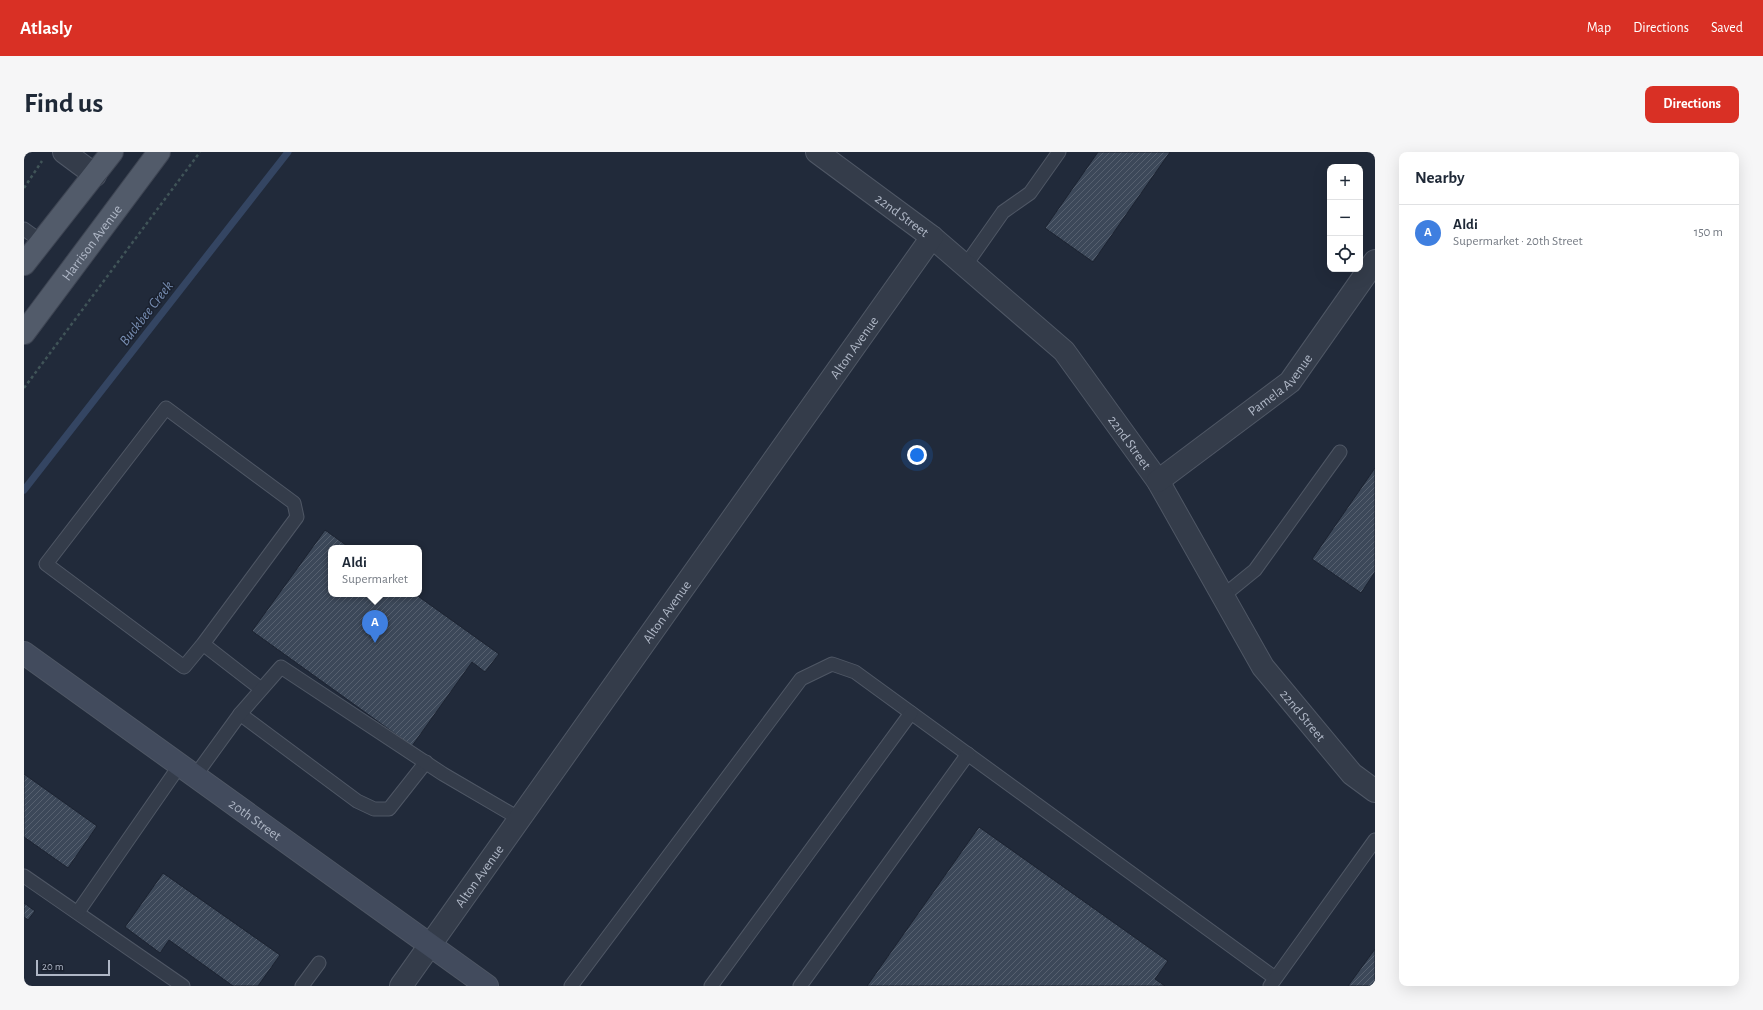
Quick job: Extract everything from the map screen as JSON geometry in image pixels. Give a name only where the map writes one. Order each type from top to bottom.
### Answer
[{"type":"main road","points":[[24,264],[95,176],[112,152]]},
{"type":"main road","name":"Harrison Avenue","points":[[24,333],[159,152]]},
{"type":"street","name":"22nd Street","points":[[817,152],[932,236],[1064,351],[1158,481],[1263,667],[1352,774],[1375,792]]},
{"type":"street","points":[[54,155],[95,176]]},
{"type":"street","name":"Alton Avenue","points":[[401,986],[932,236]]},
{"type":"street","name":"Pamela Avenue","points":[[1158,481],[1290,382],[1375,261]]},
{"type":"street","name":"20th Street","points":[[24,654],[487,986]]},
{"type":"lane","points":[[965,266],[1003,212],[1030,193],[1059,152]]},
{"type":"lane","points":[[24,229],[42,242]]},
{"type":"lane","points":[[166,408],[294,503],[297,517],[203,644],[184,666],[46,564],[166,408]]},
{"type":"lane","points":[[1223,596],[1255,570],[1340,452]]},
{"type":"lane","points":[[203,644],[260,689]]},
{"type":"lane","points":[[571,986],[802,679],[832,664],[855,672],[912,713],[1272,982],[1375,840]]},
{"type":"lane","points":[[78,912],[187,771],[240,714],[260,689],[281,668],[426,762],[520,819]]},
{"type":"lane","points":[[711,986],[912,713]]},
{"type":"lane","points":[[240,714],[357,801],[374,809],[389,809],[426,762]]},
{"type":"lane","points":[[800,986],[968,754]]},
{"type":"lane","points":[[24,876],[183,986]]},
{"type":"lane","points":[[302,986],[319,963]]},
{"type":"path","points":[[24,388],[200,152]]},
{"type":"path","points":[[24,188],[54,155]]},
{"type":"building","points":[[1098,152],[1170,152],[1093,262],[1045,228]]},
{"type":"building","points":[[1375,468],[1375,572],[1361,593],[1312,559]]},
{"type":"building","points":[[325,530],[346,545],[328,545],[328,597],[419,597],[499,654],[485,672],[472,662],[412,746],[252,631]]},
{"type":"building","points":[[24,774],[97,826],[68,868],[24,837]]},
{"type":"building","points":[[979,827],[1168,961],[1155,979],[1165,986],[867,986]]},
{"type":"building","points":[[163,873],[280,955],[258,986],[233,986],[169,940],[160,953],[125,927]]},
{"type":"building","points":[[24,903],[35,911],[28,920],[24,917]]},
{"type":"building","points":[[1375,949],[1375,986],[1348,986]]},
{"type":"waterway","name":"Buckbee Creek","points":[[24,490],[288,152]]},
{"type":"place","name":"Aldi","points":[[375,643]]}]
